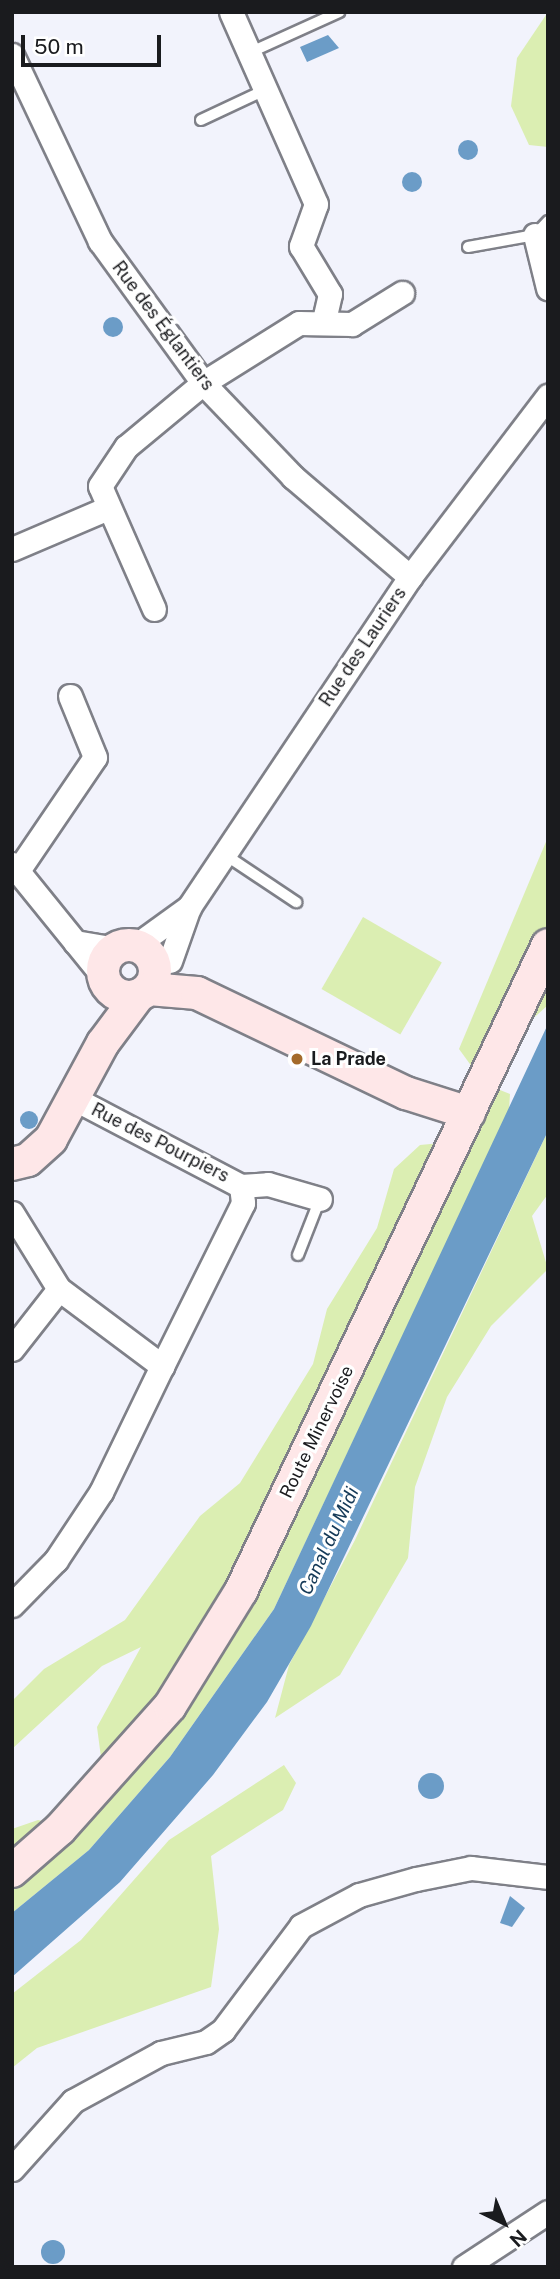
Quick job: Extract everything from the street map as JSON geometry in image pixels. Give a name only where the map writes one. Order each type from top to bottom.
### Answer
[{"type":"main road","name":"Route Minervoise","points":[[12,1871],[60,1829],[170,1706],[241,1591],[548,945]]},
{"type":"main road","points":[[134,970],[197,993],[406,1093],[462,1127]]},
{"type":"main road","name":"Rue des Lauriers","points":[[12,1164],[28,1160],[51,1139],[103,1043],[134,970]]},
{"type":"main road","points":[[406,1093],[450,1087],[490,1066]]},
{"type":"street","points":[[231,12],[316,204],[301,246],[330,294],[324,319]]},
{"type":"street","name":"Rue des Églantiers","points":[[12,55],[100,241],[203,383],[293,477],[410,577]]},
{"type":"street","points":[[541,228],[548,288]]},
{"type":"street","points":[[154,610],[100,486],[126,447],[203,383],[299,323],[324,319],[352,324],[402,293]]},
{"type":"street","name":"Rue des Lauriers","points":[[134,970],[189,906],[410,577],[548,396]]},
{"type":"street","points":[[12,548],[108,508]]},
{"type":"street","points":[[70,696],[95,757],[15,867],[75,942],[134,970]]},
{"type":"street","name":"Rue des Lauriers","points":[[134,970],[189,906]]},
{"type":"street","name":"Rue des Pourpiers","points":[[15,1597],[56,1560],[101,1492],[243,1203],[241,1186],[75,1099]]},
{"type":"street","points":[[241,1186],[268,1184],[320,1199]]},
{"type":"street","points":[[12,1213],[59,1289],[162,1366]]},
{"type":"street","points":[[12,1349],[59,1289]]},
{"type":"street","points":[[12,2169],[73,2101],[161,2053],[206,2042],[223,2030],[301,1926],[359,1895],[416,1879],[471,1868],[548,1877]]},
{"type":"street","points":[[464,2267],[548,2212]]},
{"type":"lane","points":[[251,52],[339,12]]},
{"type":"lane","points":[[201,120],[267,89]]},
{"type":"lane","points":[[468,247],[541,228]]},
{"type":"lane","points":[[224,855],[296,902]]},
{"type":"lane","points":[[298,1255],[320,1199]]},
{"type":"green space","points":[[548,12],[548,147],[529,145],[511,106],[517,58]]},
{"type":"green space","points":[[548,837],[548,1005],[475,1071],[459,1049]]},
{"type":"green space","points":[[363,917],[442,962],[400,1034],[322,989]]},
{"type":"green space","points":[[495,1088],[510,1094],[509,1110],[274,1609],[170,1757],[89,1850],[12,1913],[12,1829],[38,1820],[73,1828],[102,1765],[97,1727],[141,1647],[102,1666],[12,1749],[12,1701],[44,1669],[125,1620],[200,1516],[240,1483],[313,1364],[327,1309],[377,1228],[394,1169],[420,1145],[441,1143]]},
{"type":"green space","points":[[548,1131],[548,1194],[532,1216],[548,1269],[491,1326],[447,1397],[415,1487],[408,1558],[340,1675],[275,1718],[289,1665],[355,1540]]},
{"type":"green space","points":[[284,1765],[296,1783],[283,1810],[211,1856],[219,1929],[211,1987],[37,2048],[12,2068],[12,1994],[81,1940],[169,1840]]},
{"type":"water","points":[[328,35],[339,48],[307,62],[300,47]]},
{"type":"water","points":[[468,140],[475,143],[478,150],[475,157],[468,160],[461,157],[458,150],[461,143]]},
{"type":"water","points":[[412,172],[419,175],[422,182],[419,189],[412,192],[405,189],[402,182],[405,175]]},
{"type":"water","points":[[113,317],[120,320],[123,327],[120,334],[113,337],[106,334],[103,327],[106,320]]},
{"type":"water","name":"Canal du Midi","points":[[548,1024],[548,1131],[311,1626],[267,1702],[213,1775],[120,1882],[12,1977],[12,1913],[89,1850],[170,1757],[274,1609]]},
{"type":"water","points":[[29,1111],[35,1114],[38,1120],[35,1126],[29,1129],[23,1126],[20,1120],[23,1114]]},
{"type":"water","points":[[431,1773],[440,1777],[444,1786],[440,1795],[431,1799],[422,1795],[418,1786],[422,1777]]},
{"type":"water","points":[[510,1896],[525,1908],[512,1927],[500,1923]]},
{"type":"water","points":[[53,2240],[61,2244],[65,2252],[61,2260],[53,2264],[45,2260],[41,2252],[45,2244]]},
{"type":"place","name":"La Prade","points":[[297,1059]]}]
